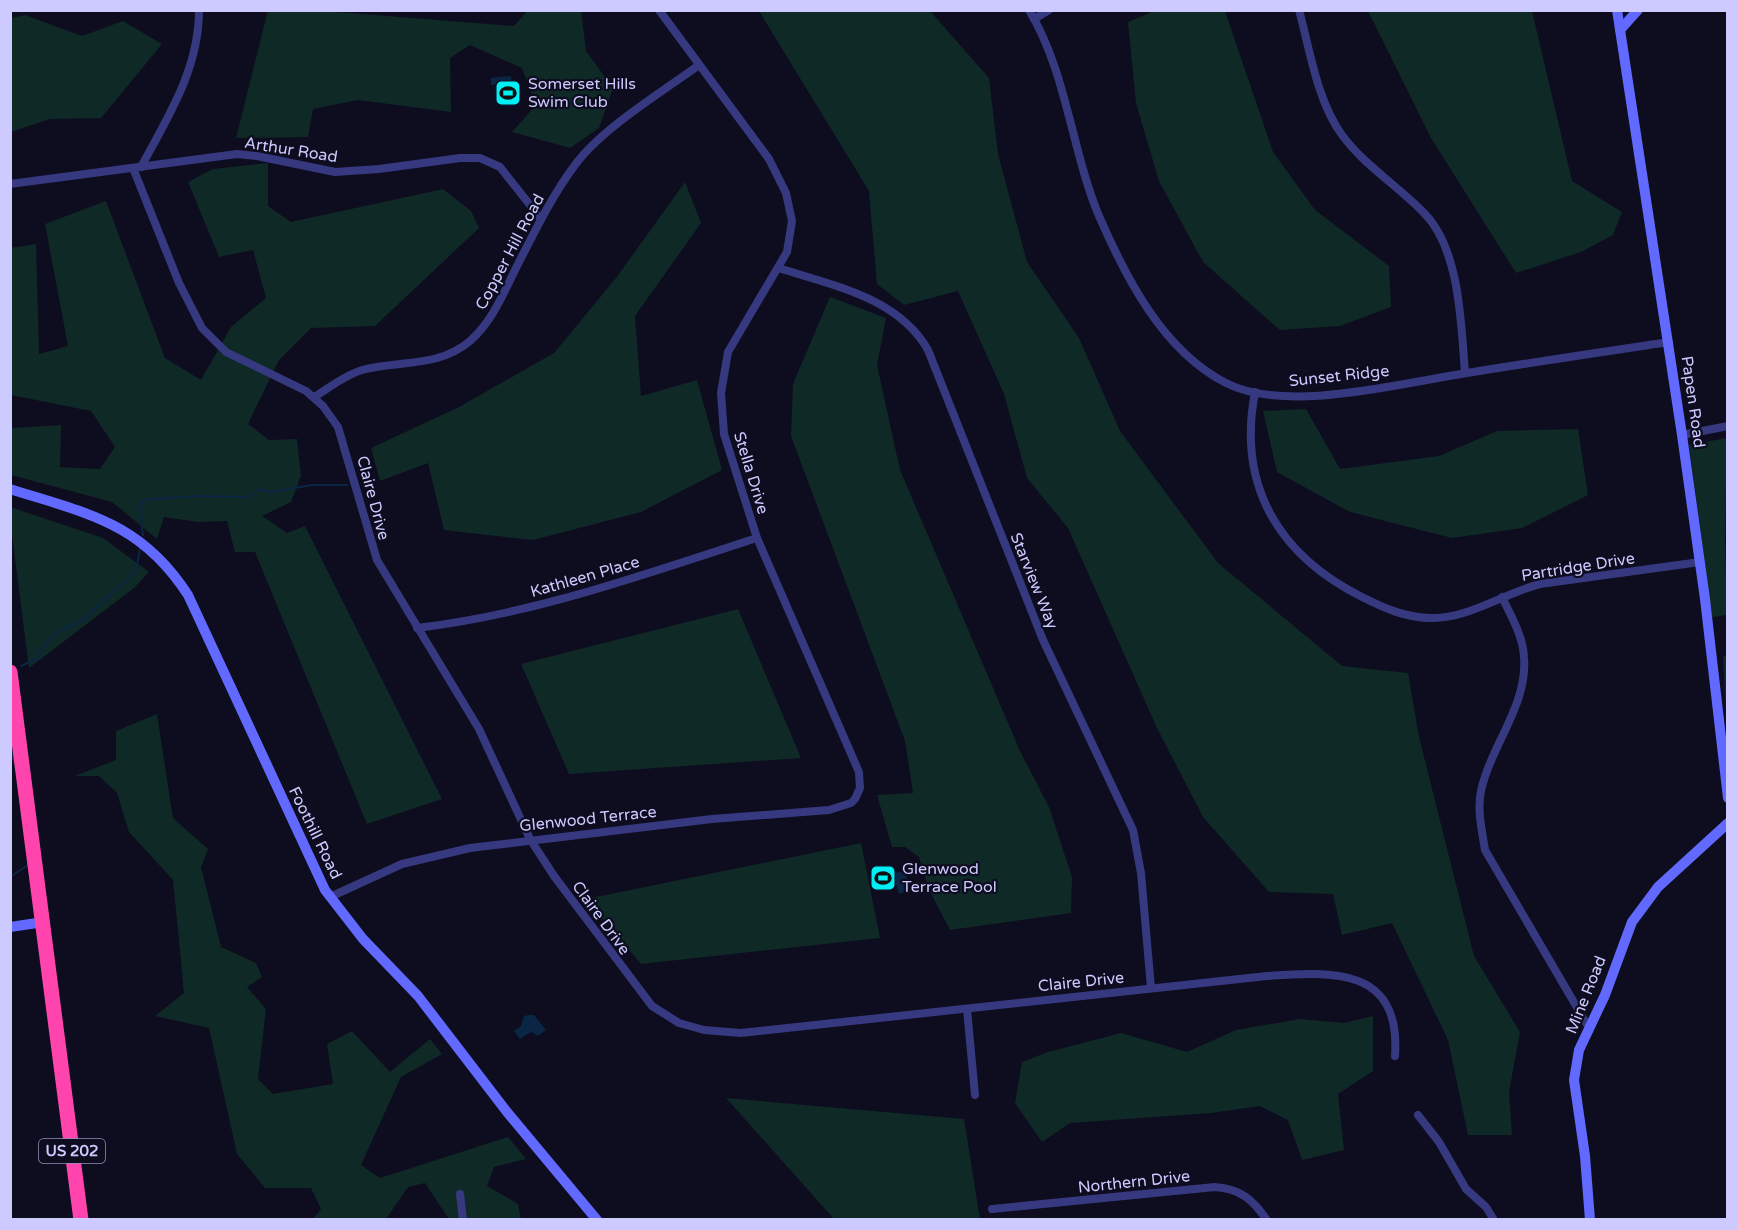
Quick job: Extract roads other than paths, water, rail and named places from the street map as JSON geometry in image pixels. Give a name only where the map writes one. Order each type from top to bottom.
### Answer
[{"type":"highway","name":"US 202","points":[[10,672],[81,1220]]},
{"type":"street","points":[[137,168],[190,72],[196,49],[199,10]]},
{"type":"street","name":"Stella Drive","points":[[658,10],[769,159],[786,193],[792,227],[787,252],[738,331],[728,352],[722,385],[724,434],[757,538],[859,772],[860,788],[855,799]]},
{"type":"street","name":"Sunset Ridge","points":[[1029,10],[1053,58],[1091,192],[1129,279],[1180,348],[1196,364],[1227,384],[1255,392],[1294,397],[1362,390],[1669,342]]},
{"type":"street","points":[[1034,19],[1049,10]]},
{"type":"street","points":[[1299,10],[1323,94],[1338,130],[1354,149],[1425,214],[1445,244],[1461,324],[1465,373]]},
{"type":"street","name":"Papen Road","points":[[1617,10],[1669,342],[1700,562],[1728,798]]},
{"type":"street","points":[[1620,30],[1638,10]]},
{"type":"street","name":"Copper Hill Road","points":[[314,398],[362,370],[436,360],[459,350],[489,320],[541,219],[575,164],[591,147],[699,65]]},
{"type":"street","name":"Arthur Road","points":[[10,184],[237,154],[335,172],[480,158],[500,167],[541,219]]},
{"type":"street","name":"Claire Drive","points":[[137,168],[180,283],[202,328],[226,352],[299,387],[314,398],[338,427],[377,560],[479,729],[530,839],[554,876],[644,999],[679,1023],[723,1034],[1151,988],[1301,974],[1327,975],[1372,986],[1387,1001],[1395,1027],[1395,1056]]},
{"type":"street","name":"Starview Way","points":[[779,268],[843,289],[891,310],[920,335],[928,350],[1043,640],[1132,830],[1141,873],[1151,988]]},
{"type":"street","name":"Partridge Drive","points":[[1255,392],[1249,429],[1256,482],[1277,528],[1302,555],[1345,589],[1387,609],[1405,615],[1431,618],[1455,616],[1540,584],[1700,562]]},
{"type":"street","points":[[1682,435],[1728,426]]},
{"type":"street","name":"Foothill Road","points":[[10,489],[116,525],[150,548],[162,560],[188,595],[305,850],[330,897],[363,939],[418,996],[507,1112],[597,1220]]},
{"type":"street","name":"Kathleen Place","points":[[417,628],[472,621],[567,599],[757,538]]},
{"type":"street","points":[[1502,597],[1520,638],[1524,655],[1524,677],[1480,793],[1480,819],[1485,850],[1589,1028]]},
{"type":"street","name":"Glenwood Terrace","points":[[330,897],[419,859],[530,839],[829,810],[851,803],[855,799]]},
{"type":"street","name":"Mine Road","points":[[1590,1220],[1585,1156],[1574,1080],[1576,1062],[1605,995],[1626,935],[1642,907],[1683,862],[1728,822]]},
{"type":"street","points":[[10,927],[44,922]]},
{"type":"street","points":[[967,1009],[975,1095]]},
{"type":"street","points":[[1418,1115],[1439,1142],[1467,1189],[1486,1207],[1494,1220]]},
{"type":"street","name":"Northern Drive","points":[[992,1209],[1215,1187],[1232,1189],[1244,1194],[1267,1220]]},
{"type":"street","points":[[460,1194],[463,1220]]},
{"type":"water","name":"Somerset Hills Swim Club","points":[[511,76],[514,100],[504,102],[502,84],[491,85],[491,78]]},
{"type":"water","points":[[906,871],[908,891],[899,894],[893,873]]},
{"type":"water","points":[[534,1015],[546,1030],[538,1036],[531,1032],[520,1039],[514,1031],[521,1026],[524,1016]]},
{"type":"waterway","points":[[143,535],[139,508],[144,500],[194,496],[248,497],[260,489],[271,492],[312,485],[347,485]]},
{"type":"waterway","points":[[21,666],[38,658],[42,648],[56,633],[83,620],[136,571],[140,548]]},
{"type":"waterway","points":[[10,745],[15,765]]},
{"type":"waterway","points":[[10,877],[28,865]]},
{"type":"place","name":"Somerset Hills Swim Club","points":[[508,93]]},
{"type":"place","name":"Glenwood Terrace Pool","points":[[883,878]]}]
